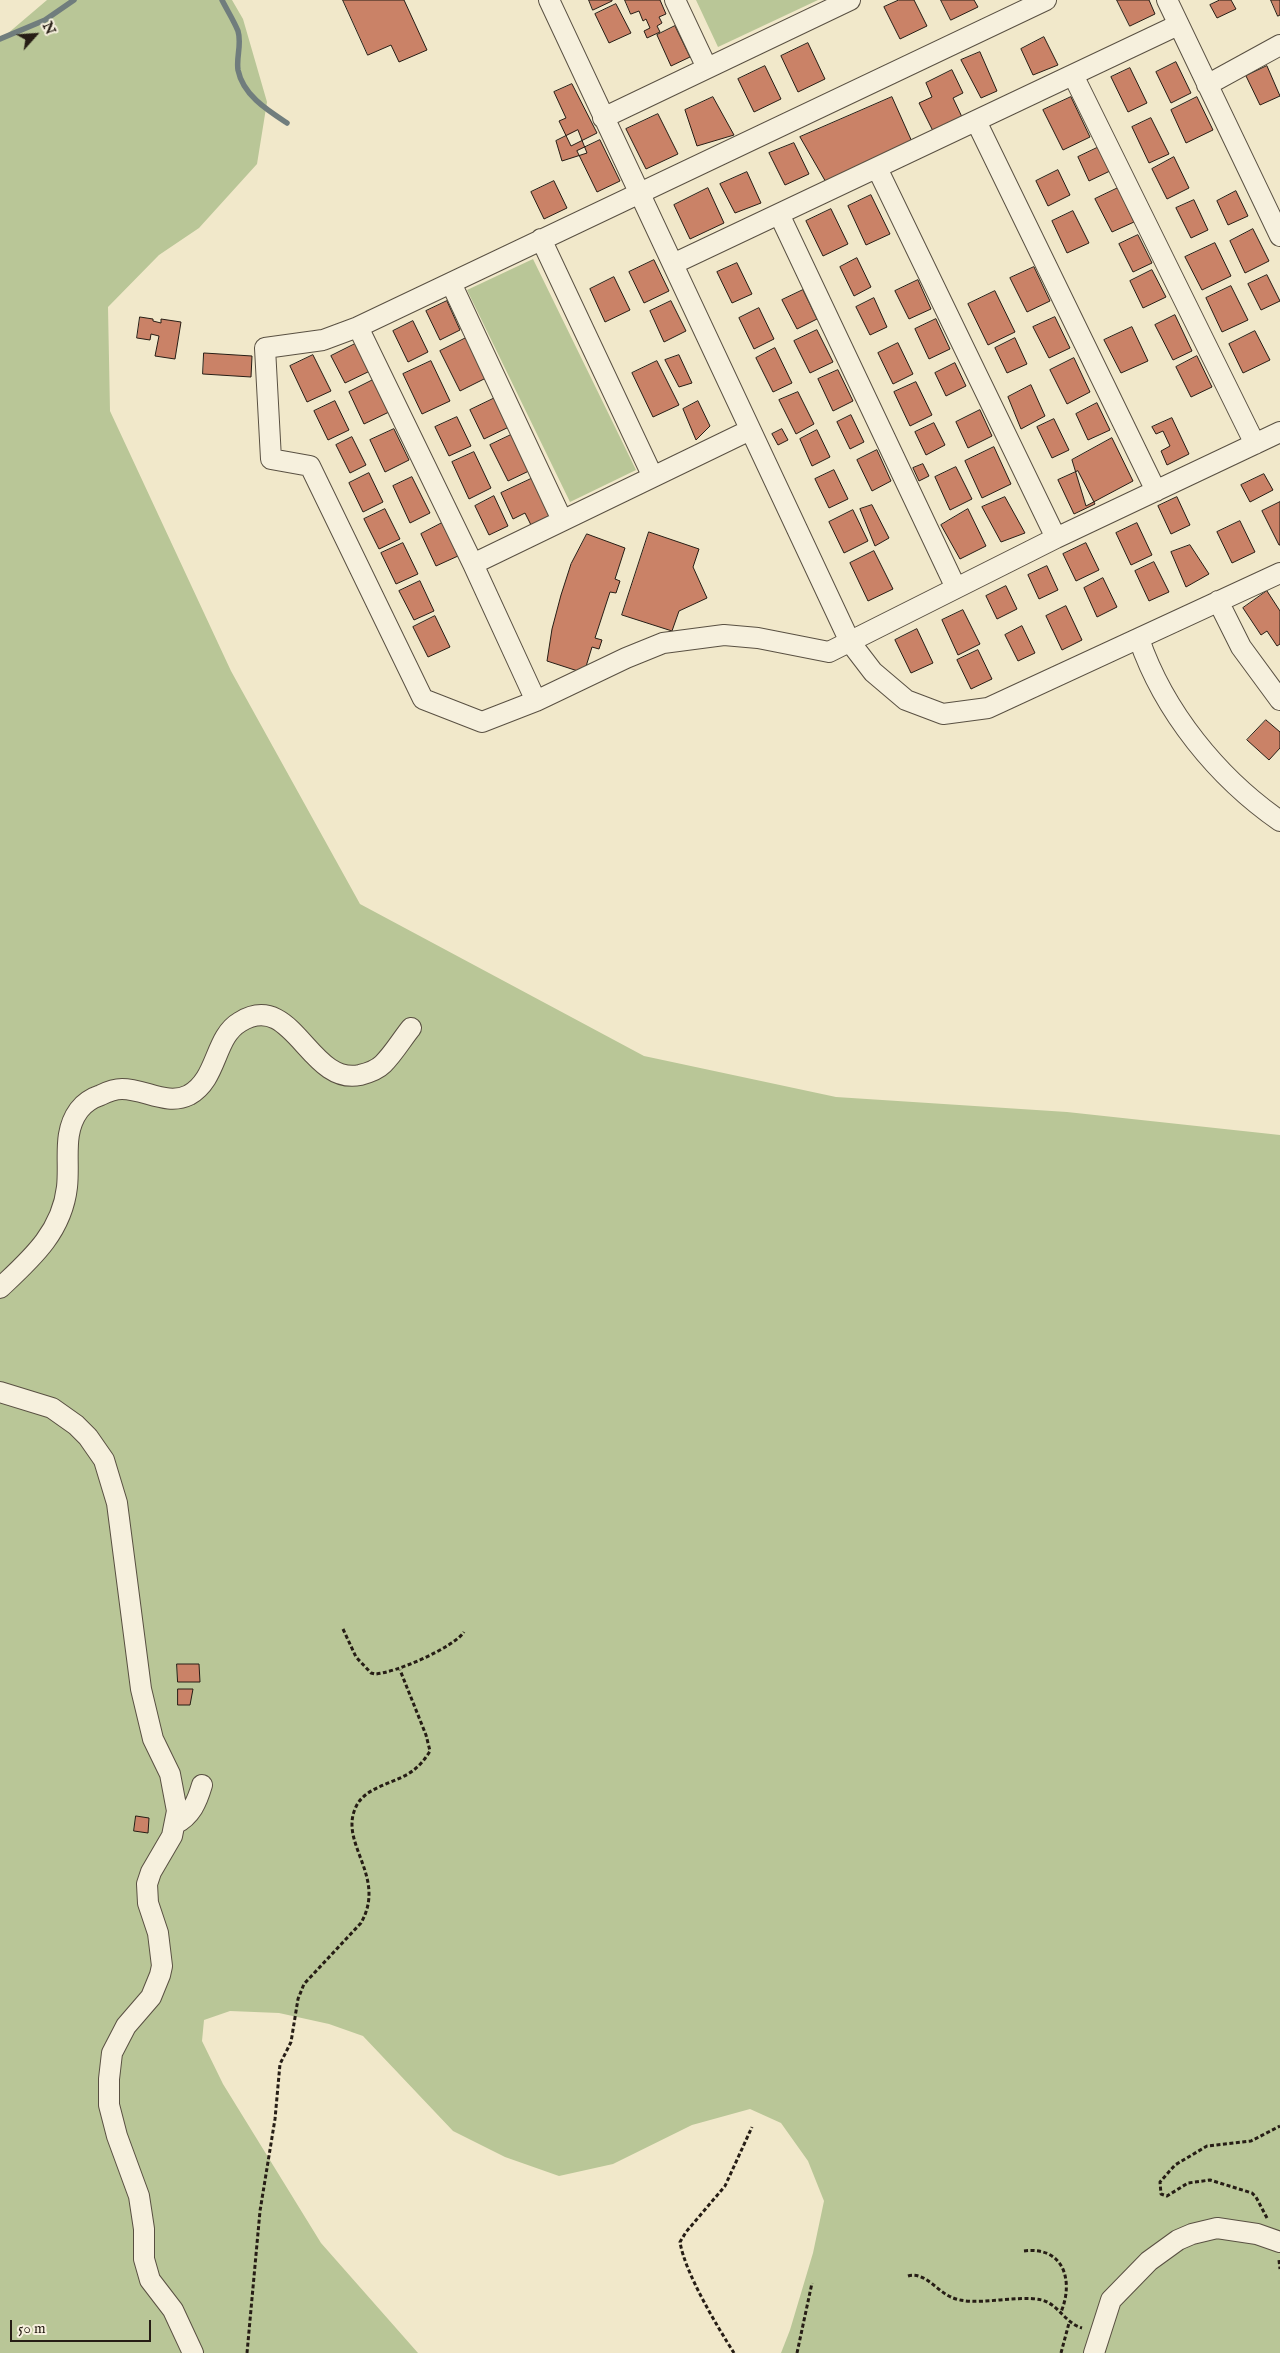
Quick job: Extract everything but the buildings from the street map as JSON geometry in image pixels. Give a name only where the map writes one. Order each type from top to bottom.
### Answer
[{"type":"street","points":[[549,0],[850,642],[873,672],[906,700],[942,714],[988,708],[1280,573]]},
{"type":"street","points":[[675,0],[707,68]]},
{"type":"street","points":[[603,118],[850,0]]},
{"type":"street","points":[[1046,0],[358,327],[323,340],[265,348],[271,459],[310,466],[423,699],[482,722],[536,701],[626,658],[663,643],[724,635],[758,638],[829,652],[1056,538],[1280,432]]},
{"type":"street","points":[[1167,0],[1280,236]]},
{"type":"street","points":[[673,264],[1178,25]]},
{"type":"street","points":[[1207,85],[1280,45]]},
{"type":"street","points":[[1073,75],[1255,444]]},
{"type":"street","points":[[976,121],[1156,491]]},
{"type":"street","points":[[877,168],[1056,538]]},
{"type":"street","points":[[779,214],[956,588]]},
{"type":"street","points":[[542,239],[653,477]]},
{"type":"street","points":[[450,283],[562,520]]},
{"type":"street","points":[[358,327],[473,564],[536,701]]},
{"type":"street","points":[[473,564],[750,430]]},
{"type":"street","points":[[1218,601],[1241,647],[1280,700]]},
{"type":"street","points":[[1139,639],[1146,661],[1176,712],[1213,764],[1253,803],[1280,822]]},
{"type":"street","points":[[0,1288],[41,1249],[54,1230],[67,1187],[68,1130],[79,1110],[87,1101],[122,1089],[162,1098],[186,1096],[206,1081],[227,1036],[235,1026],[248,1019],[268,1016],[277,1018],[289,1027],[332,1071],[349,1077],[366,1074],[382,1065],[411,1028]]},
{"type":"street","points":[[0,1392],[52,1408],[76,1425],[88,1437],[104,1460],[117,1503],[141,1688],[153,1739],[170,1774],[176,1796],[175,1824],[172,1836],[151,1872],[147,1884],[148,1903],[158,1933],[162,1966],[160,1975],[151,1997],[126,2026],[116,2042],[110,2058],[108,2090],[109,2105],[117,2136],[135,2182],[140,2202],[144,2228],[146,2269],[153,2286],[176,2315],[193,2353]]},
{"type":"street","points":[[175,1824],[188,1815],[199,1796],[202,1785]]},
{"type":"street","points":[[1094,2353],[1106,2311],[1118,2292],[1150,2261],[1178,2240],[1192,2234],[1217,2228],[1269,2236],[1279,2243]]},
{"type":"path","points":[[343,1629],[356,1657],[371,1673],[400,1670],[452,1643],[464,1632]]},
{"type":"path","points":[[247,2353],[260,2211],[275,2119],[280,2064],[291,2042],[298,1999],[304,1984],[353,1933],[368,1911],[367,1874],[351,1829],[353,1814],[360,1800],[374,1790],[414,1770],[430,1751],[426,1735],[400,1670]]},
{"type":"path","points":[[1280,2126],[1251,2141],[1212,2145],[1194,2152],[1164,2174],[1159,2188],[1161,2194],[1167,2196],[1188,2183],[1210,2180],[1252,2193],[1260,2203],[1279,2243],[1280,2269]]},
{"type":"path","points":[[734,2353],[718,2329],[685,2262],[680,2242],[686,2232],[725,2186],[752,2127]]},
{"type":"path","points":[[1024,2251],[1037,2249],[1049,2252],[1060,2262],[1065,2290],[1064,2303],[1060,2313]]},
{"type":"path","points":[[908,2276],[918,2275],[950,2297],[961,2301],[1027,2298],[1043,2300],[1052,2305],[1070,2323],[1100,2333]]},
{"type":"path","points":[[797,2353],[812,2283]]},
{"type":"path","points":[[1061,2353],[1070,2323]]},
{"type":"green space","points":[[47,0],[232,0],[243,19],[267,102],[257,164],[199,228],[159,255],[108,307],[110,411],[231,671],[360,904],[644,1056],[836,1097],[1067,1112],[1280,1135],[1280,2353],[781,2353],[790,2330],[813,2253],[824,2201],[808,2161],[781,2123],[750,2109],[692,2125],[613,2164],[559,2176],[505,2157],[453,2131],[363,2036],[329,2024],[279,2013],[230,2011],[204,2020],[202,2041],[223,2084],[321,2243],[418,2353],[0,2353],[0,40]]},
{"type":"green space","points":[[696,0],[818,0],[718,47]]},
{"type":"green space","points":[[533,259],[636,470],[570,502],[467,290]]},
{"type":"waterway","points":[[0,39],[45,20],[74,0]]},
{"type":"waterway","points":[[222,0],[238,31],[238,70],[245,87],[257,101],[287,123]]}]
